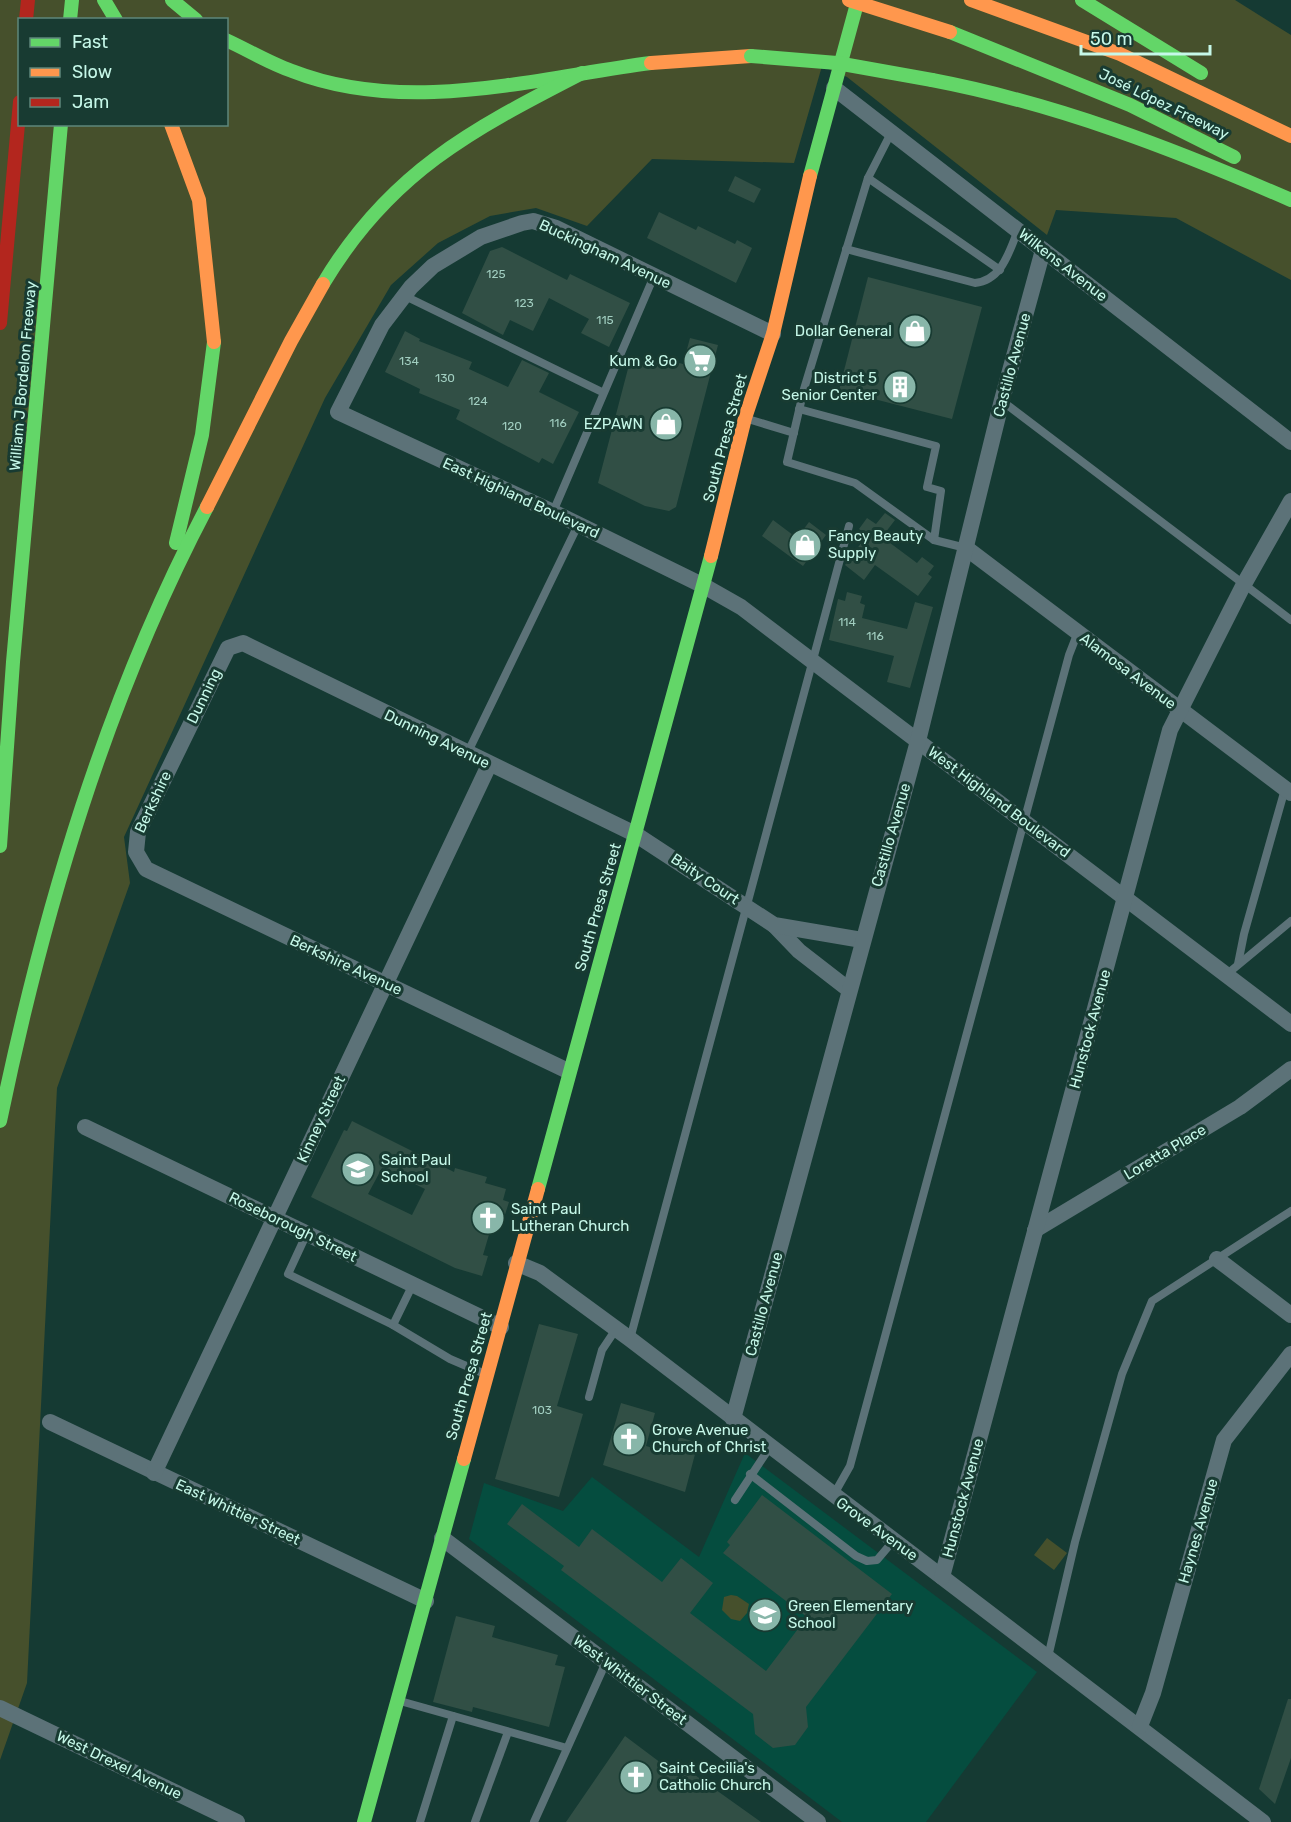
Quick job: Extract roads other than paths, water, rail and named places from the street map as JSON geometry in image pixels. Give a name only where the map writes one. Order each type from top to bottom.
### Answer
[{"type":"main road","points":[[26,18],[28,0]]},
{"type":"main road","points":[[70,18],[72,0]]},
{"type":"main road","points":[[104,0],[115,18]]},
{"type":"main road","points":[[172,0],[193,17]]},
{"type":"main road","name":"José López Freeway","points":[[849,0],[950,32],[1089,86],[1186,130],[1291,189]]},
{"type":"main road","name":"South Presa Street","points":[[364,1822],[501,1327],[568,1071],[704,586],[745,418],[773,334],[858,0]]},
{"type":"main road","name":"José López Freeway","points":[[971,0],[1120,54],[1291,136]]},
{"type":"main road","points":[[1082,0],[1212,80]]},
{"type":"main road","points":[[228,41],[266,62],[295,73],[337,85],[395,93],[436,94],[490,89],[676,58],[751,56],[837,63],[978,87],[1084,116],[1210,165],[1291,200]]},
{"type":"main road","points":[[0,1121],[19,1025],[56,885],[90,780],[166,588],[314,298],[373,214],[426,162],[486,124],[582,73]]},
{"type":"main road","points":[[1231,92],[1291,128]]},
{"type":"main road","name":"William J Bordelon Freeway","points":[[0,323],[18,126]]},
{"type":"main road","name":"William J Bordelon Freeway","points":[[0,846],[13,662],[62,126]]},
{"type":"main road","points":[[166,588],[202,435],[214,338],[199,200],[172,126]]},
{"type":"street","name":"Wilkens Avenue","points":[[834,88],[1291,442]]},
{"type":"street","name":"Buckingham Avenue","points":[[338,412],[382,325],[433,266],[481,237],[533,221],[556,228],[773,334]]},
{"type":"street","name":"Castillo Avenue","points":[[733,1419],[848,989],[918,741],[1002,400],[1043,250]]},
{"type":"street","name":"East Highland Boulevard","points":[[338,412],[553,512],[704,586]]},
{"type":"street","name":"Hunstock Avenue","points":[[942,1577],[1170,730],[1178,709],[1244,584],[1291,501]]},
{"type":"street","name":"Alamosa Avenue","points":[[966,548],[1288,791]]},
{"type":"street","name":"West Highland Boulevard","points":[[704,586],[741,607],[812,663],[1126,898],[1232,969],[1291,1024]]},
{"type":"street","name":"Dunning Avenue","points":[[240,644],[635,834]]},
{"type":"street","name":"Dunning","points":[[174,756],[228,648],[240,644]]},
{"type":"street","name":"Berkshire","points":[[136,848],[138,832],[174,756]]},
{"type":"street","name":"Kinney Street","points":[[154,1473],[489,765]]},
{"type":"street","name":"Baity Court","points":[[635,834],[774,925],[799,951],[848,989]]},
{"type":"street","name":"Berkshire Avenue","points":[[136,848],[146,868],[158,876],[568,1071]]},
{"type":"street","name":"Baity Court","points":[[774,925],[862,940]]},
{"type":"street","name":"Loretta Place","points":[[1035,1230],[1240,1107],[1291,1069]]},
{"type":"street","name":"Roseborough Street","points":[[85,1127],[501,1327]]},
{"type":"street","points":[[1217,1259],[1291,1316]]},
{"type":"street","name":"Grove Avenue","points":[[516,1263],[540,1273],[630,1339],[1263,1822]]},
{"type":"street","name":"Haynes Avenue","points":[[1140,1726],[1153,1693],[1224,1440],[1291,1354]]},
{"type":"street","name":"East Whittier Street","points":[[50,1422],[426,1601]]},
{"type":"street","name":"West Whittier Street","points":[[442,1538],[812,1820]]},
{"type":"street","name":"West Drexel Avenue","points":[[0,1708],[237,1822]]},
{"type":"lane","points":[[891,133],[868,178],[799,409],[787,462],[855,483],[934,540],[966,548]]},
{"type":"lane","points":[[868,178],[1000,270]]},
{"type":"lane","points":[[846,249],[975,283],[985,282],[1000,270],[1018,230]]},
{"type":"lane","points":[[553,512],[602,392],[654,276]]},
{"type":"lane","points":[[405,296],[602,392]]},
{"type":"lane","points":[[1002,400],[1291,620]]},
{"type":"lane","points":[[799,409],[936,446],[927,487],[941,491],[934,540]]},
{"type":"lane","points":[[745,418],[794,433]]},
{"type":"lane","points":[[467,754],[578,525]]},
{"type":"lane","points":[[630,1339],[849,526]]},
{"type":"lane","points":[[833,1496],[850,1466],[1069,655],[1078,632]]},
{"type":"lane","points":[[1232,969],[1288,791]]},
{"type":"lane","points":[[1232,969],[1291,921]]},
{"type":"lane","points":[[1048,1657],[1075,1542],[1122,1374],[1152,1301],[1291,1211]]},
{"type":"lane","points":[[307,1233],[288,1274],[393,1325],[450,1359],[486,1375]]},
{"type":"lane","points":[[393,1325],[412,1284]]},
{"type":"lane","points":[[589,1397],[602,1350],[616,1329]]},
{"type":"lane","points":[[735,1500],[750,1474],[770,1448]]},
{"type":"lane","points":[[750,1474],[856,1556],[867,1561],[877,1560],[894,1540]]},
{"type":"lane","points":[[534,1822],[606,1662]]},
{"type":"lane","points":[[398,1701],[567,1748]]},
{"type":"lane","points":[[420,1822],[453,1716]]},
{"type":"lane","points":[[476,1822],[508,1732]]},
{"type":"place","name":"Dollar General","points":[[915,331]]},
{"type":"place","name":"Kum & Go","points":[[700,361]]},
{"type":"place","name":"District 5 Senior Center","points":[[900,387]]},
{"type":"place","name":"EZPAWN","points":[[666,424]]},
{"type":"place","name":"Fancy Beauty Supply","points":[[805,545]]},
{"type":"place","name":"Saint Paul School","points":[[358,1169]]},
{"type":"place","name":"Saint Paul Lutheran Church","points":[[488,1218]]},
{"type":"place","name":"Grove Avenue Church of Christ","points":[[629,1439]]},
{"type":"place","name":"Green Elementary School","points":[[765,1615]]},
{"type":"place","name":"Saint Cecilia's Catholic Church","points":[[636,1777]]}]
